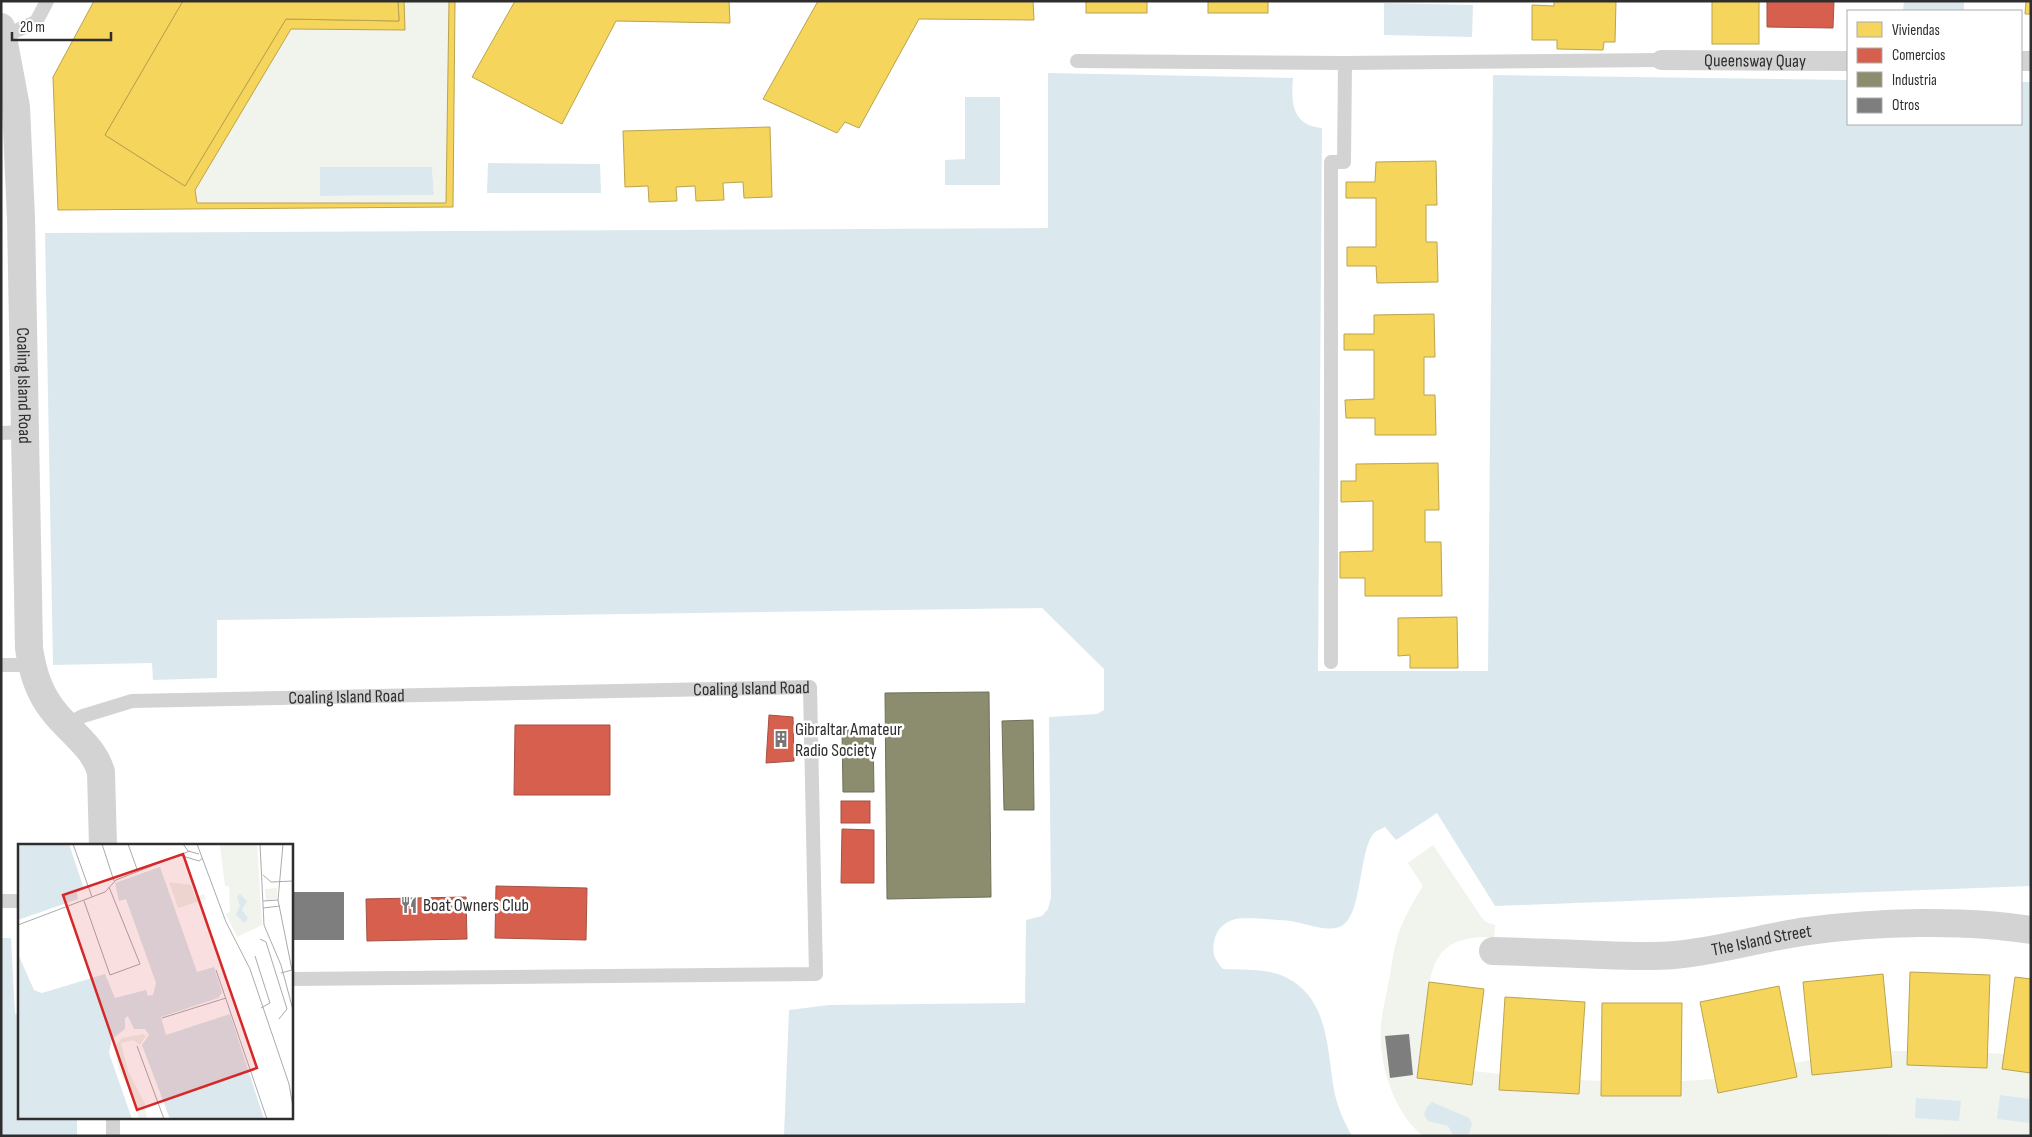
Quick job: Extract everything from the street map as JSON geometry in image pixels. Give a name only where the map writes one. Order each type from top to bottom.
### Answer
[{"type":"street","name":"Coaling Island Road","points":[[2,34],[16,107],[21,218],[13,432],[31,665],[44,697],[52,710],[90,750],[99,765],[101,772],[102,844]]},
{"type":"street","name":"Queensway Quay","points":[[1662,60],[1847,61]]},
{"type":"street","name":"The Island Street","points":[[1493,951],[1642,956],[1672,955],[1700,952],[1808,931],[1858,927],[1928,924],[1977,925],[2031,930]]},
{"type":"lane","points":[[2,34],[36,22],[47,1]]},
{"type":"lane","points":[[1077,61],[1345,63],[1662,60]]},
{"type":"lane","points":[[1330,662],[1330,162],[1344,162],[1345,63]]},
{"type":"lane","points":[[1,665],[31,665]]},
{"type":"lane","name":"Coaling Island Road","points":[[66,725],[83,716],[120,703],[132,701],[810,687],[816,974],[292,979]]},
{"type":"lane","points":[[1,901],[18,901]]},
{"type":"lane","points":[[113,1120],[113,1136]]},
{"type":"shaded area","points":[[404,1],[449,1],[446,203],[197,203],[195,190],[291,29],[404,30]],"holes":[[[320,167],[432,167],[434,195],[320,196]]]},
{"type":"shaded area","points":[[1904,1],[1964,1],[1964,10],[1903,10]]},
{"type":"shaded area","points":[[1384,3],[1473,5],[1472,37],[1384,35]]},
{"type":"shaded area","points":[[1048,73],[1293,78],[1292,96],[1295,111],[1305,122],[1322,128],[1318,671],[1488,671],[1493,75],[1847,80],[1847,125],[2022,125],[2022,82],[2031,82],[2031,886],[1495,906],[1437,813],[1396,840],[1385,827],[1374,833],[1365,854],[1352,912],[1347,922],[1339,927],[1314,927],[1290,921],[1241,918],[1226,923],[1220,928],[1215,938],[1214,955],[1223,969],[1255,970],[1280,975],[1301,987],[1311,999],[1324,1027],[1337,1102],[1352,1136],[784,1136],[789,1010],[829,1005],[1025,1003],[1026,920],[1042,916],[1048,909],[1051,897],[1049,717],[1097,714],[1104,710],[1104,669],[1042,608],[217,620],[217,678],[153,680],[152,663],[53,665],[45,233],[1048,228]]},
{"type":"shaded area","points":[[965,97],[1000,97],[1000,185],[945,185],[945,160],[965,159]]},
{"type":"shaded area","points":[[488,163],[600,164],[601,193],[487,193]]},
{"type":"shaded area","points":[[320,167],[432,167],[434,195],[320,196]]},
{"type":"shaded area","points":[[1433,845],[1482,918],[1486,922],[1495,925],[1494,937],[1458,941],[1438,957],[1430,983],[1417,1078],[1472,1085],[1474,1071],[1500,1074],[1499,1090],[1579,1094],[1580,1080],[1601,1081],[1602,1096],[1681,1096],[1681,1081],[1715,1079],[1719,1093],[1797,1077],[1794,1063],[1811,1060],[1813,1075],[1892,1067],[1891,1051],[1908,1051],[1907,1065],[1987,1068],[1988,1053],[2004,1054],[2031,1073],[2031,1136],[1901,1134],[1876,1136],[1423,1136],[1404,1114],[1390,1087],[1382,1056],[1381,1026],[1398,935],[1408,912],[1423,886],[1408,863]]},
{"type":"shaded area","points":[[1,938],[11,938],[15,1014],[18,1014],[18,1120],[77,1120],[77,1136],[1,1136]]},
{"type":"shaded area","points":[[2000,1095],[2031,1099],[2031,1123],[1997,1119]]},
{"type":"shaded area","points":[[1916,1098],[1961,1101],[1959,1121],[1915,1118]]},
{"type":"shaded area","points":[[1432,1102],[1469,1118],[1472,1124],[1469,1134],[1464,1136],[1452,1134],[1448,1126],[1428,1121],[1424,1114]]},
{"type":"building: Viviendas","points":[[94,1],[183,1],[105,135],[185,186],[286,19],[399,21],[398,1],[404,1],[405,30],[291,29],[195,190],[197,203],[446,203],[449,1],[455,1],[453,207],[58,210],[53,77]]},
{"type":"building: Viviendas","points":[[183,1],[398,1],[399,21],[286,19],[185,186],[105,135]]},
{"type":"building: Viviendas","points":[[515,1],[729,1],[730,23],[616,21],[562,124],[472,77]]},
{"type":"building: Viviendas","points":[[818,1],[1033,1],[1034,20],[919,19],[859,128],[845,122],[837,133],[763,99]]},
{"type":"building: Viviendas","points":[[1086,1],[1147,1],[1147,13],[1086,13]]},
{"type":"building: Viviendas","points":[[1208,1],[1268,1],[1268,13],[1208,13]]},
{"type":"building: Viviendas","points":[[1554,1],[1616,1],[1615,42],[1604,42],[1603,50],[1557,49],[1557,40],[1532,40],[1532,5],[1554,6]]},
{"type":"building: Viviendas","points":[[1712,1],[1759,1],[1759,44],[1712,44]]},
{"type":"building: Viviendas","points":[[2026,1],[2031,1],[2031,14],[2025,14]]},
{"type":"building: Viviendas","points":[[770,127],[772,197],[744,198],[743,182],[723,183],[724,200],[696,201],[695,186],[676,187],[677,201],[649,202],[648,186],[625,187],[623,131]]},
{"type":"building: Viviendas","points":[[1436,161],[1437,205],[1426,205],[1426,242],[1437,242],[1438,282],[1377,283],[1376,266],[1347,266],[1347,247],[1376,247],[1376,198],[1346,198],[1346,182],[1375,182],[1376,162]]},
{"type":"building: Viviendas","points":[[1434,314],[1435,357],[1424,357],[1424,395],[1435,395],[1436,435],[1375,435],[1375,418],[1346,418],[1345,400],[1374,399],[1374,350],[1344,350],[1344,334],[1374,334],[1374,315]]},
{"type":"building: Viviendas","points":[[1438,463],[1439,510],[1425,510],[1425,542],[1441,542],[1442,596],[1365,596],[1365,578],[1340,578],[1340,552],[1373,551],[1373,501],[1341,502],[1341,481],[1356,481],[1356,464]]},
{"type":"building: Viviendas","points":[[1457,617],[1458,668],[1410,668],[1410,655],[1398,656],[1398,618]]},
{"type":"building: Viviendas","points":[[1910,972],[1990,975],[1987,1068],[1907,1065]]},
{"type":"building: Viviendas","points":[[1883,974],[1892,1067],[1812,1075],[1803,982]]},
{"type":"building: Viviendas","points":[[2015,977],[2031,979],[2031,1073],[2002,1069]]},
{"type":"building: Viviendas","points":[[1429,982],[1484,989],[1472,1085],[1417,1078]]},
{"type":"building: Viviendas","points":[[1779,986],[1797,1077],[1718,1093],[1700,1002]]},
{"type":"building: Viviendas","points":[[1505,997],[1585,1002],[1579,1094],[1499,1090]]},
{"type":"building: Viviendas","points":[[1602,1003],[1682,1003],[1681,1096],[1601,1096]]},
{"type":"building: Comercios","points":[[1767,1],[1834,1],[1833,28],[1767,27]]},
{"type":"building: Comercios","name":"Gibraltar Amateur Radio Society","points":[[769,715],[793,717],[794,761],[766,763]]},
{"type":"building: Comercios","points":[[515,725],[610,725],[610,795],[514,795]]},
{"type":"building: Comercios","points":[[841,801],[870,801],[870,823],[841,823]]},
{"type":"building: Comercios","points":[[842,829],[874,830],[874,883],[841,883]]},
{"type":"building: Comercios","points":[[496,886],[587,888],[586,940],[495,938]]},
{"type":"building: Comercios","points":[[466,897],[467,939],[367,941],[366,899]]},
{"type":"building: Industria","points":[[989,692],[991,897],[887,899],[885,693]]},
{"type":"building: Industria","points":[[1033,720],[1034,810],[1004,810],[1002,721]]},
{"type":"building: Industria","points":[[873,729],[874,792],[843,792],[842,730]]},
{"type":"building: Otros","points":[[292,892],[344,892],[344,940],[292,940]]},
{"type":"building: Otros","points":[[1409,1034],[1413,1075],[1390,1078],[1385,1036]]},
{"type":"place","name":"Gibraltar Amateur Radio Society","points":[[781,739]]},
{"type":"place","name":"Boat Owners Club","points":[[409,905]]}]
